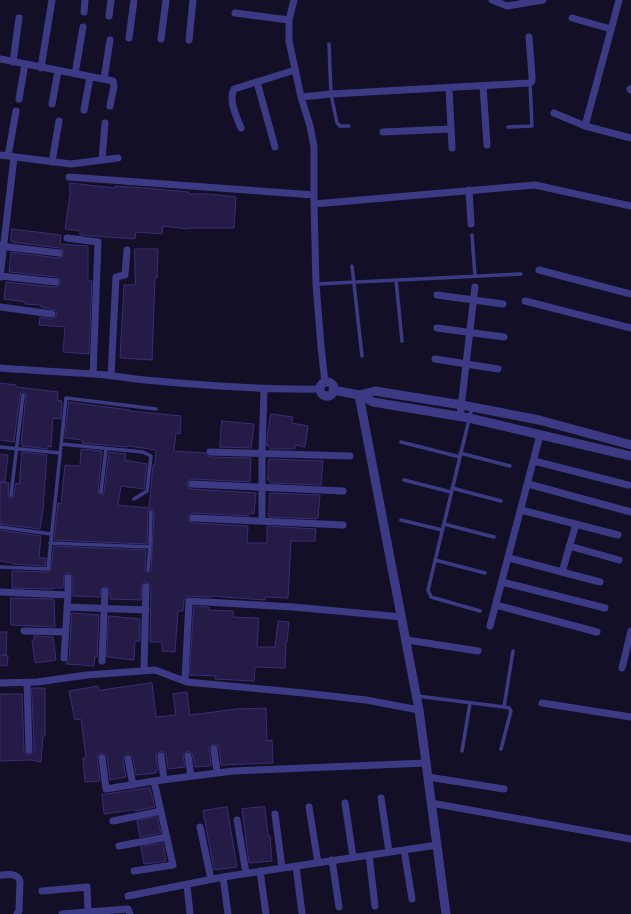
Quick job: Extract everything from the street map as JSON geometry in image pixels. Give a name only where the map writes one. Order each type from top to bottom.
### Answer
[{"type":"street","points":[[41,68],[52,0]]},
{"type":"street","points":[[84,12],[85,0]]},
{"type":"street","points":[[109,16],[111,0]]},
{"type":"street","points":[[128,38],[134,0]]},
{"type":"street","points":[[161,40],[166,0]]},
{"type":"street","points":[[189,40],[193,0]]},
{"type":"street","points":[[294,0],[289,20],[289,41],[314,147],[316,284],[323,386]]},
{"type":"street","points":[[492,0],[507,6],[543,0]]},
{"type":"street","points":[[585,126],[619,0]]},
{"type":"street","points":[[235,13],[289,20]]},
{"type":"street","points":[[13,62],[19,18]]},
{"type":"street","points":[[572,18],[611,29]]},
{"type":"street","points":[[75,74],[83,27]]},
{"type":"street","points":[[301,97],[530,83],[532,81],[530,37]]},
{"type":"street","points":[[104,79],[110,40]]},
{"type":"street","points":[[0,59],[113,82],[114,86],[110,106]]},
{"type":"street","points":[[19,98],[25,64]]},
{"type":"street","points":[[241,128],[232,102],[231,94],[234,89],[296,70]]},
{"type":"street","points":[[52,104],[58,71]]},
{"type":"street","points":[[84,110],[90,77]]},
{"type":"street","points":[[257,82],[276,147]]},
{"type":"street","points":[[483,86],[487,145]]},
{"type":"street","points":[[449,88],[452,148]]},
{"type":"street","points":[[16,112],[0,276],[56,282]]},
{"type":"street","points":[[554,114],[585,126],[631,138]]},
{"type":"street","points":[[52,162],[59,121]]},
{"type":"street","points":[[102,160],[105,123]]},
{"type":"street","points":[[383,132],[451,129]]},
{"type":"street","points":[[0,154],[11,157],[71,164],[118,158]]},
{"type":"street","points":[[69,177],[314,195]]},
{"type":"street","points":[[314,204],[535,185],[631,206]]},
{"type":"street","points":[[469,190],[471,224]]},
{"type":"street","points":[[67,238],[98,242],[93,374]]},
{"type":"street","points":[[2,246],[59,253]]},
{"type":"street","points":[[111,376],[116,277],[125,274],[127,250]]},
{"type":"street","points":[[539,270],[631,294]]},
{"type":"street","points":[[460,416],[476,287]]},
{"type":"street","points":[[437,295],[503,304]]},
{"type":"street","points":[[525,301],[631,328]]},
{"type":"street","points":[[0,307],[52,314]]},
{"type":"street","points":[[437,328],[504,336]]},
{"type":"street","points":[[435,359],[498,369]]},
{"type":"street","points":[[0,368],[93,374],[157,381],[284,390],[332,385],[333,390],[359,395],[373,402],[460,416],[631,456]]},
{"type":"street","points":[[262,521],[264,388]]},
{"type":"street","points":[[359,395],[375,390],[462,404],[540,420],[631,445]]},
{"type":"street","points":[[359,395],[417,695],[446,914]]},
{"type":"street","points":[[490,626],[540,435]]},
{"type":"street","points":[[210,452],[262,452],[350,456]]},
{"type":"street","points":[[534,461],[628,485]]},
{"type":"street","points":[[192,484],[343,492]]},
{"type":"street","points":[[528,484],[631,512]]},
{"type":"street","points":[[521,510],[618,534]]},
{"type":"street","points":[[193,518],[343,525]]},
{"type":"street","points":[[562,572],[576,524]]},
{"type":"street","points":[[569,546],[619,560]]},
{"type":"street","points":[[509,558],[600,582]]},
{"type":"street","points":[[64,658],[68,578]]},
{"type":"street","points":[[502,582],[605,608]]},
{"type":"street","points":[[144,670],[146,587]]},
{"type":"street","points":[[102,661],[105,590]]},
{"type":"street","points":[[0,592],[68,595]]},
{"type":"street","points":[[185,681],[189,601],[293,607],[402,617]]},
{"type":"street","points":[[496,605],[597,632]]},
{"type":"street","points":[[67,607],[146,610]]},
{"type":"street","points":[[24,631],[66,632]]},
{"type":"street","points":[[622,668],[631,631]]},
{"type":"street","points":[[407,640],[478,651]]},
{"type":"street","points":[[0,683],[27,682],[155,670],[185,681],[366,700],[419,710]]},
{"type":"street","points":[[27,682],[29,750]]},
{"type":"street","points":[[542,703],[631,717]]},
{"type":"street","points":[[214,749],[217,773]]},
{"type":"street","points":[[161,756],[164,780]]},
{"type":"street","points":[[188,756],[191,776]]},
{"type":"street","points":[[102,758],[106,789],[154,781],[234,771],[321,766],[426,763]]},
{"type":"street","points":[[128,759],[133,785]]},
{"type":"street","points":[[428,777],[504,789]]},
{"type":"street","points":[[134,871],[173,865],[154,781]]},
{"type":"street","points":[[382,798],[389,852]]},
{"type":"street","points":[[345,803],[353,857]]},
{"type":"street","points":[[431,803],[631,839]]},
{"type":"street","points":[[309,807],[318,862]]},
{"type":"street","points":[[113,821],[161,811]]},
{"type":"street","points":[[275,814],[282,868]]},
{"type":"street","points":[[237,820],[246,873]]},
{"type":"street","points":[[200,827],[211,880]]},
{"type":"street","points":[[119,846],[167,837]]},
{"type":"street","points":[[128,896],[246,873],[437,845]]},
{"type":"street","points":[[404,850],[412,899]]},
{"type":"street","points":[[369,855],[375,906]]},
{"type":"street","points":[[332,860],[339,907]]},
{"type":"street","points":[[296,866],[302,913]]},
{"type":"street","points":[[260,871],[266,914]]},
{"type":"street","points":[[0,875],[14,875],[19,878],[19,911],[17,914]]},
{"type":"street","points":[[223,877],[228,914]]},
{"type":"street","points":[[187,885],[190,914]]},
{"type":"street","points":[[42,891],[88,887],[88,912]]},
{"type":"street","points":[[62,914],[128,909],[130,914]]},
{"type":"lane","points":[[329,44],[331,94],[336,123],[340,126],[349,126]]},
{"type":"lane","points":[[508,127],[532,126],[530,83]]},
{"type":"lane","points":[[472,235],[475,276]]},
{"type":"lane","points":[[352,266],[362,356]]},
{"type":"lane","points":[[316,284],[521,274]]},
{"type":"lane","points":[[396,280],[402,342]]},
{"type":"lane","points":[[11,495],[23,395]]},
{"type":"lane","points":[[0,566],[48,569],[66,398],[156,409]]},
{"type":"lane","points":[[472,407],[428,590],[431,597],[480,611]]},
{"type":"lane","points":[[401,442],[510,466]]},
{"type":"lane","points":[[61,444],[143,452],[150,456],[147,491],[134,499]]},
{"type":"lane","points":[[0,446],[60,453]]},
{"type":"lane","points":[[101,492],[106,449]]},
{"type":"lane","points":[[404,480],[500,502]]},
{"type":"lane","points":[[148,570],[151,512]]},
{"type":"lane","points":[[401,520],[442,530]]},
{"type":"lane","points":[[444,524],[494,537]]},
{"type":"lane","points":[[0,526],[51,534]]},
{"type":"lane","points":[[50,544],[150,547]]},
{"type":"lane","points":[[435,560],[485,573]]},
{"type":"lane","points":[[504,707],[513,651]]},
{"type":"lane","points":[[417,695],[509,708],[511,711],[501,749]]},
{"type":"lane","points":[[462,751],[470,702]]},
{"type":"building","points":[[70,183],[115,188],[115,186],[145,188],[189,192],[189,194],[209,194],[236,197],[234,228],[188,229],[163,226],[162,234],[136,232],[135,239],[80,235],[80,231],[65,229],[70,195]]},
{"type":"building","points":[[12,229],[61,235],[60,244],[88,246],[88,281],[92,281],[89,354],[63,352],[65,327],[39,325],[40,317],[52,319],[56,317],[57,312],[55,310],[41,307],[41,305],[25,304],[25,302],[4,299],[6,282],[55,287],[61,283],[57,277],[9,272],[11,252],[58,258],[63,256],[64,253],[60,248],[12,242]]},
{"type":"building","points":[[135,249],[158,249],[157,278],[155,278],[152,360],[120,358],[124,285],[135,285]]},
{"type":"building","points":[[0,383],[16,385],[16,387],[58,392],[57,400],[62,401],[61,419],[53,418],[51,447],[48,446],[48,449],[22,446],[21,444],[26,395],[24,392],[21,392],[20,395],[14,442],[0,440]]},
{"type":"building","points":[[69,402],[130,411],[181,416],[180,434],[176,433],[174,451],[205,453],[210,457],[251,458],[250,482],[192,479],[188,481],[187,484],[189,488],[192,489],[256,493],[254,514],[249,513],[249,516],[193,513],[189,515],[188,520],[193,523],[248,526],[247,543],[267,543],[267,526],[316,529],[315,541],[291,541],[288,598],[265,597],[265,600],[187,596],[184,600],[183,611],[178,611],[175,652],[162,651],[162,642],[150,642],[151,587],[148,583],[144,582],[142,585],[141,600],[110,599],[110,589],[106,586],[101,589],[100,597],[73,596],[73,578],[71,574],[68,573],[64,576],[63,588],[12,588],[12,571],[50,571],[54,546],[146,550],[145,571],[148,573],[151,571],[154,512],[152,509],[148,512],[147,544],[54,540],[58,503],[61,504],[65,465],[80,466],[81,449],[102,451],[98,492],[100,495],[103,495],[104,492],[109,452],[126,454],[125,460],[147,464],[144,489],[121,486],[118,505],[149,508],[153,465],[155,465],[156,450],[128,446],[82,443],[82,440],[65,438]]},
{"type":"building","points":[[271,414],[293,417],[292,423],[308,426],[305,447],[295,445],[295,449],[270,449],[270,447],[267,446],[267,438]]},
{"type":"building","points":[[222,421],[254,424],[251,448],[220,447]]},
{"type":"building","points":[[22,452],[47,455],[40,529],[0,524],[0,482],[9,483],[8,496],[10,498],[13,497],[16,483],[19,484]]},
{"type":"building","points":[[0,454],[8,455],[5,482],[0,482]]},
{"type":"building","points":[[269,459],[323,461],[321,485],[270,483],[270,480],[268,480]]},
{"type":"building","points":[[270,493],[320,495],[318,518],[269,517]]},
{"type":"building","points":[[0,530],[41,536],[39,558],[46,558],[45,566],[12,564],[0,561]]},
{"type":"building","points":[[11,598],[54,599],[55,627],[11,625]]},
{"type":"building","points":[[194,606],[209,607],[209,610],[233,611],[233,617],[259,618],[257,647],[275,647],[278,621],[289,622],[286,642],[285,668],[255,667],[254,681],[215,679],[216,676],[190,675]]},
{"type":"building","points":[[72,613],[99,615],[97,657],[95,656],[94,666],[66,664],[69,658]]},
{"type":"building","points":[[109,616],[140,619],[140,641],[135,641],[134,660],[107,657]]},
{"type":"building","points":[[0,632],[7,632],[6,655],[2,655],[8,656],[7,666],[0,665]]},
{"type":"building","points":[[34,636],[53,637],[56,660],[35,663],[32,640],[34,640]]},
{"type":"building","points":[[152,683],[156,717],[176,715],[173,694],[187,692],[190,715],[237,709],[266,708],[267,741],[272,740],[273,763],[221,765],[219,748],[214,744],[209,747],[211,765],[209,766],[195,767],[192,753],[188,751],[183,755],[185,767],[168,769],[166,755],[161,751],[156,754],[158,770],[156,770],[156,773],[136,775],[133,758],[130,754],[127,754],[124,756],[123,760],[126,777],[110,780],[107,757],[102,753],[99,754],[97,758],[100,781],[85,782],[83,758],[86,758],[81,719],[75,720],[69,691],[98,686],[99,690]]},
{"type":"building","points":[[32,688],[45,688],[45,736],[43,736],[41,762],[30,760],[0,761],[0,694],[22,694],[24,751],[29,755],[34,752]]},
{"type":"building","points":[[150,788],[155,807],[135,811],[132,810],[104,814],[102,795]]},
{"type":"building","points":[[227,807],[237,867],[214,870],[203,811]]},
{"type":"building","points":[[265,807],[268,836],[270,836],[272,861],[249,863],[242,809]]},
{"type":"building","points":[[157,817],[161,833],[140,837],[137,821]]},
{"type":"building","points":[[163,843],[166,861],[144,864],[141,847]]}]
